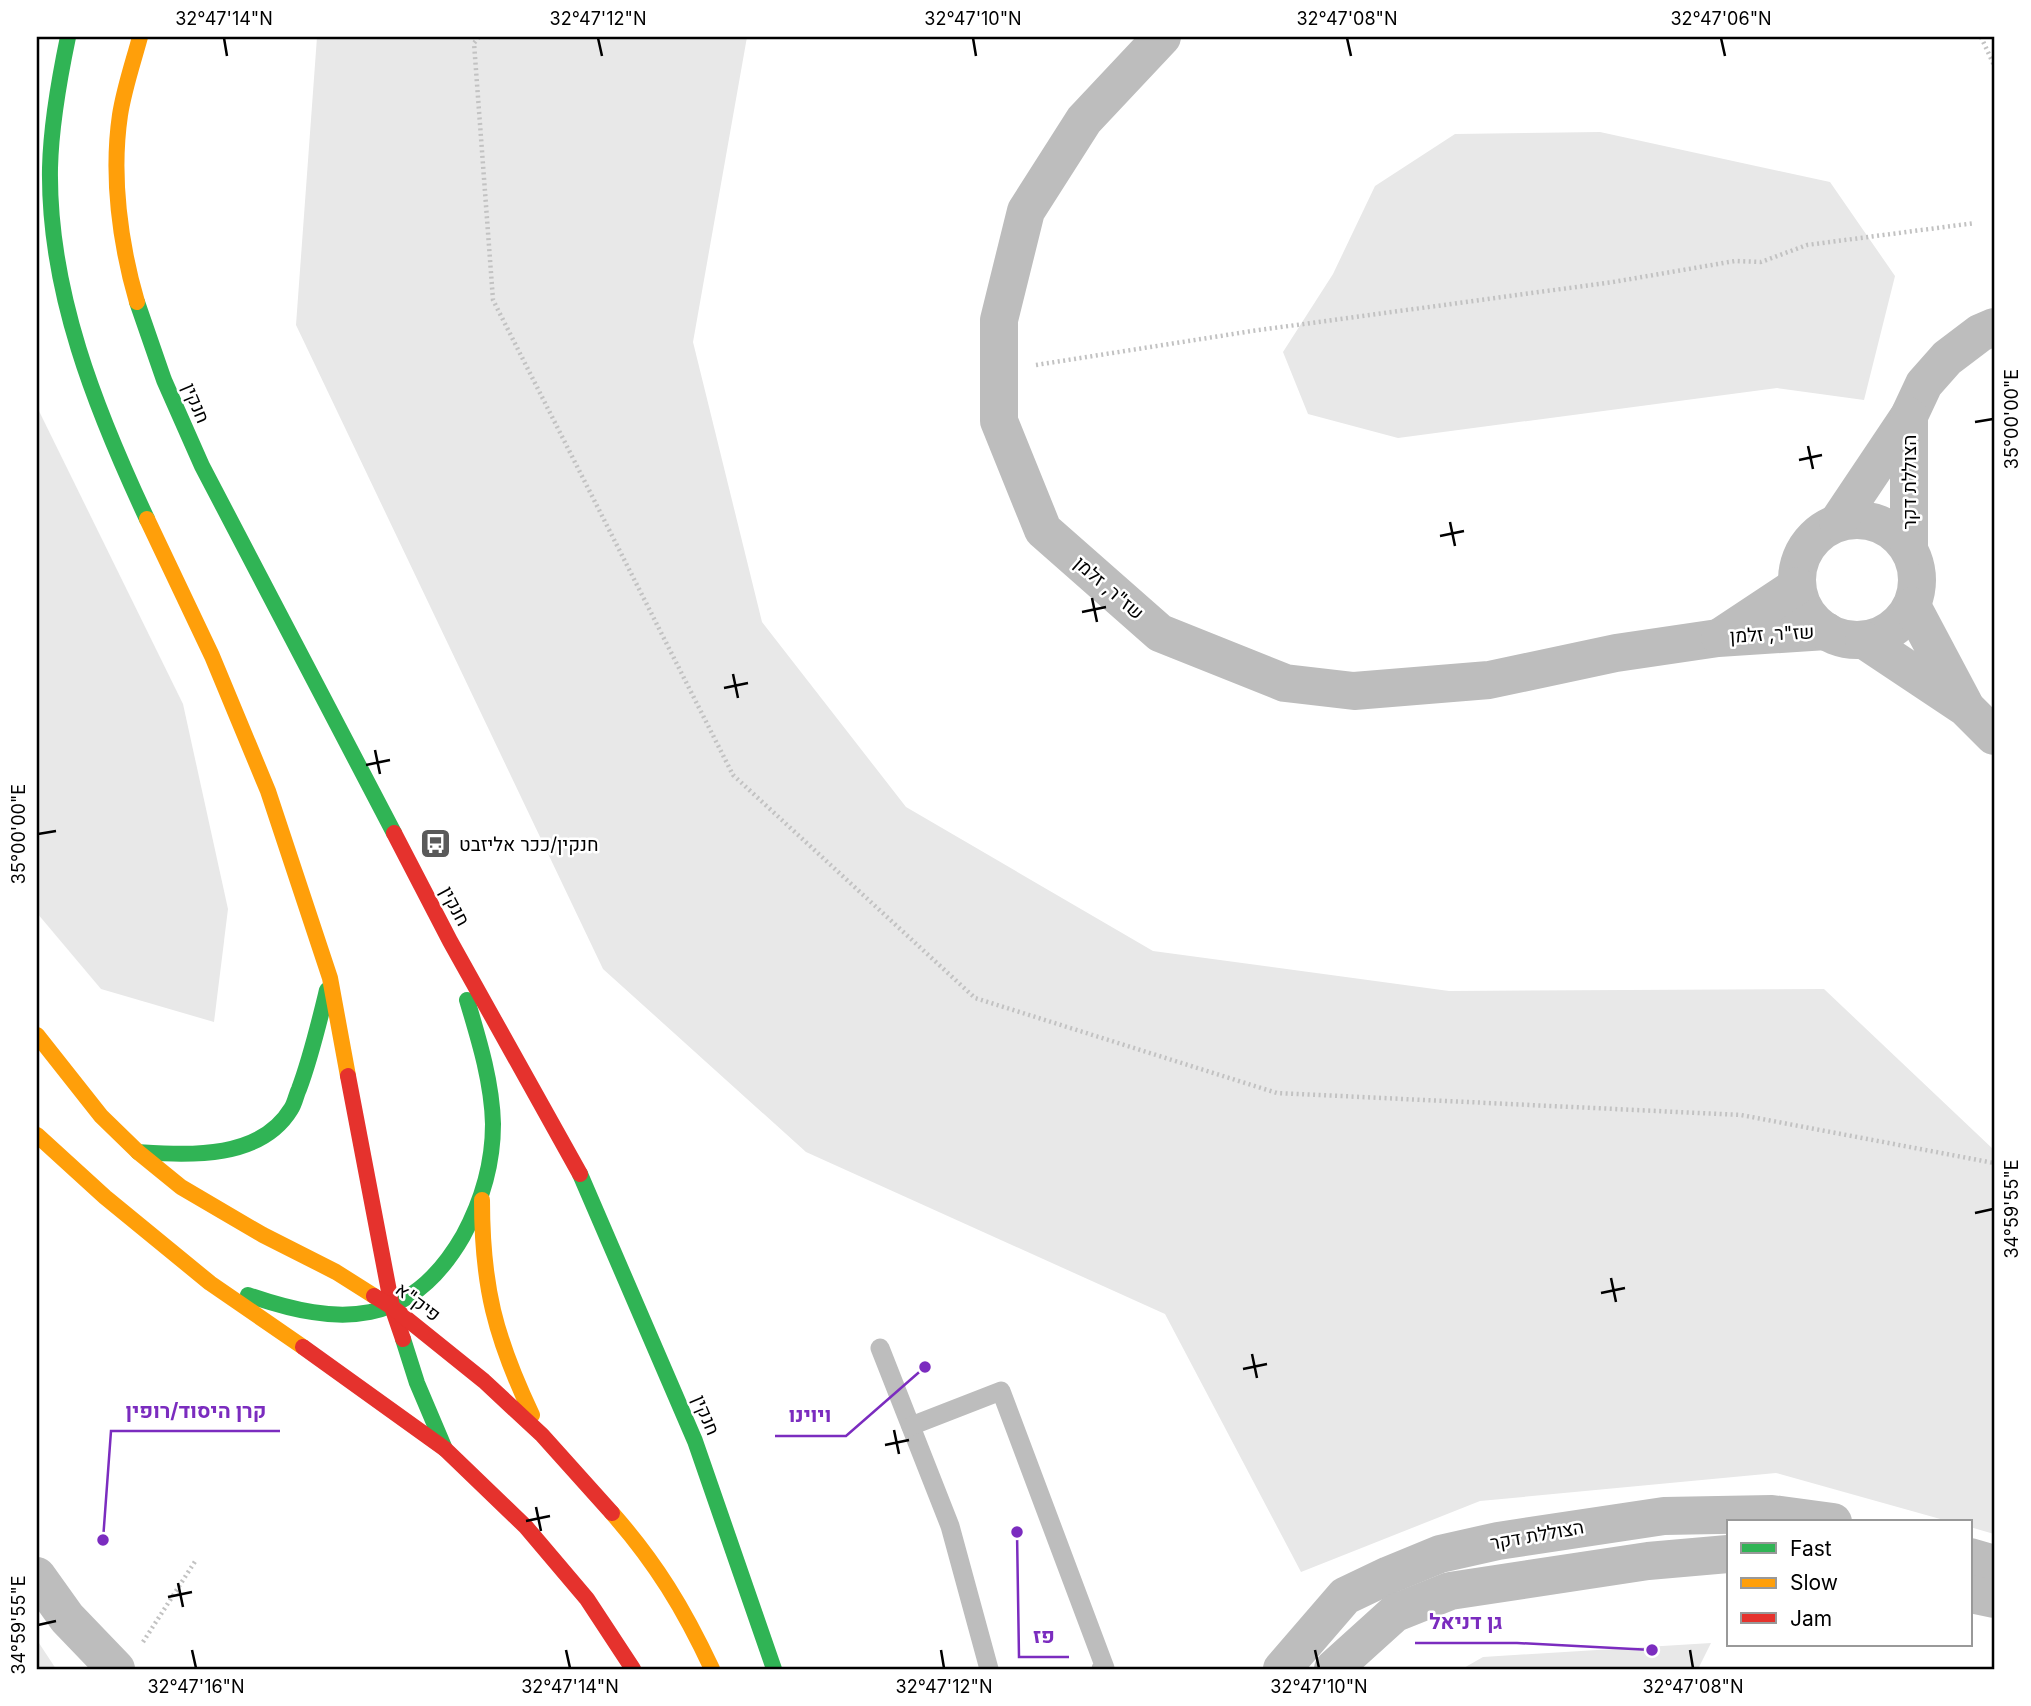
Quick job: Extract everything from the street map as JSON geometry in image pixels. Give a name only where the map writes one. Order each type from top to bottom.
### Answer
[{"type":"main road","points":[[68,37],[56,93],[50,169],[54,239],[71,320],[97,406],[212,656],[268,791],[330,978],[392,1307],[417,1383],[445,1449]]},
{"type":"main road","name":"חנקין","points":[[140,37],[120,110],[117,187],[127,262],[140,314],[187,435],[450,941],[580,1175],[695,1441],[774,1669]]},
{"type":"main road","points":[[450,941],[482,1052],[491,1100],[492,1149],[482,1195],[483,1259],[493,1316],[507,1364],[542,1435]]},
{"type":"main road","points":[[138,1152],[188,1155],[215,1153],[256,1140],[277,1124],[291,1108],[310,1058],[330,978]]},
{"type":"main road","name":"פיק\"א","points":[[37,1035],[101,1116],[138,1152],[181,1187],[263,1235],[336,1272],[392,1307],[484,1381],[542,1435],[640,1545],[687,1616],[712,1669]]},
{"type":"main road","points":[[37,1135],[105,1197],[209,1283],[346,1376],[445,1449],[526,1527],[587,1599],[632,1668]]},
{"type":"main road","points":[[209,1283],[310,1313],[343,1314],[392,1307],[429,1283],[453,1251],[482,1195]]},
{"type":"street","name":"שז\"ר, זלמן","points":[[1163,37],[1084,120],[1026,211],[999,320],[999,421],[1044,530],[1160,633],[1285,682],[1354,691],[1489,680],[1616,653],[1718,638],[1826,631]]},
{"type":"street","name":"הצוללת דקר","points":[[1838,522],[1909,416],[1924,384],[1947,358],[1980,333],[1994,327]]},
{"type":"street","name":"הצוללת דקר","points":[[1909,416],[1909,548]]},
{"type":"street","points":[[1857,519],[1878,523],[1895,533],[1909,548],[1916,567],[1917,587],[1912,606],[1900,622],[1884,634],[1864,640],[1844,639],[1811,620],[1797,586],[1798,565],[1807,547],[1820,532],[1838,522],[1857,519]]},
{"type":"street","name":"שז\"ר, זלמן","points":[[1718,638],[1797,586]]},
{"type":"street","points":[[1912,606],[1966,708]]},
{"type":"street","points":[[1864,640],[1966,708],[1994,736]]},
{"type":"street","name":"הצוללת דקר","points":[[1282,1669],[1345,1596],[1440,1554],[1498,1541],[1664,1516],[1772,1514],[1818,1520]]},
{"type":"street","points":[[1333,1669],[1395,1613],[1450,1591],[1648,1561],[1727,1553]]},
{"type":"street","points":[[1972,1558],[1994,1564]]},
{"type":"street","points":[[37,1576],[67,1618],[128,1658]]},
{"type":"street","points":[[1972,1594],[1994,1599]]},
{"type":"lane","points":[[880,1348],[950,1525],[989,1669]]},
{"type":"lane","points":[[911,1426],[1001,1391],[1105,1668],[1101,1669]]},
{"type":"path","points":[[479,37],[474,43],[493,300],[733,775],[975,998],[1277,1093],[1741,1115],[1994,1163]]},
{"type":"path","points":[[1980,37],[1994,65]]},
{"type":"path","points":[[1000,371],[1252,331],[1614,282],[1735,261],[1761,262],[1807,245],[1975,223]]},
{"type":"path","points":[[128,1658],[196,1560]]},
{"type":"shaded area","points":[[317,37],[747,37],[693,342],[762,622],[906,807],[1153,951],[1449,991],[1824,989],[1994,1150],[1994,1534],[1972,1528],[1972,1520],[1944,1520],[1776,1473],[1480,1501],[1301,1572],[1165,1314],[806,1152],[603,969],[296,325]]},
{"type":"shaded area","points":[[1600,132],[1830,182],[1895,276],[1864,400],[1777,388],[1398,438],[1308,414],[1283,352],[1333,274],[1375,186],[1455,134]]},
{"type":"shaded area","points":[[37,407],[183,704],[228,909],[214,1022],[101,989],[37,913]]},
{"type":"shaded area","points":[[37,1640],[56,1669],[37,1669]]},
{"type":"shaded area","points":[[1711,1643],[1698,1669],[1462,1669],[1483,1657]]},
{"type":"traffic: fast","points":[[68,37],[56,102],[50,168],[57,259],[66,304],[93,392],[147,519]]},
{"type":"traffic: fast","points":[[137,302],[164,380],[202,466],[394,833]]},
{"type":"traffic: fast","points":[[138,1152],[179,1154],[222,1151],[261,1138],[278,1126],[294,1102],[311,1052],[327,990]]},
{"type":"traffic: fast","points":[[248,1295],[313,1312],[342,1315],[370,1312],[396,1304],[420,1289],[442,1266],[463,1236],[476,1209],[489,1168],[492,1139],[492,1108],[487,1077],[467,1000]]},
{"type":"traffic: fast","points":[[580,1174],[695,1441],[774,1669]]},
{"type":"traffic: fast","points":[[403,1339],[417,1383],[445,1449]]},
{"type":"traffic: slow","points":[[137,302],[122,233],[116,162],[122,105],[140,37]]},
{"type":"traffic: slow","points":[[147,519],[212,656],[268,791],[330,978],[348,1076]]},
{"type":"traffic: slow","points":[[37,1035],[101,1116],[138,1152],[181,1187],[263,1235],[336,1272],[374,1296]]},
{"type":"traffic: slow","points":[[37,1135],[105,1197],[210,1283],[303,1347]]},
{"type":"traffic: slow","points":[[482,1200],[485,1259],[493,1310],[509,1361],[532,1415]]},
{"type":"traffic: slow","points":[[612,1513],[668,1587],[712,1669]]},
{"type":"traffic: jam","points":[[394,833],[450,941],[580,1174]]},
{"type":"traffic: jam","points":[[348,1076],[392,1307],[403,1339]]},
{"type":"traffic: jam","points":[[374,1296],[392,1307],[484,1381],[542,1435],[612,1513]]},
{"type":"traffic: jam","points":[[303,1347],[445,1449],[526,1527],[587,1599],[633,1669]]},
{"type":"place","name":"חנקין/ככר אליזבט","points":[[436,844]]},
{"type":"place","name":"ויוינו","points":[[925,1367]]},
{"type":"place","name":"פז","points":[[1017,1532]]},
{"type":"place","name":"קרן היסוד/רופין","points":[[103,1540]]},
{"type":"place","name":"גן דניאל","points":[[1652,1650]]}]
